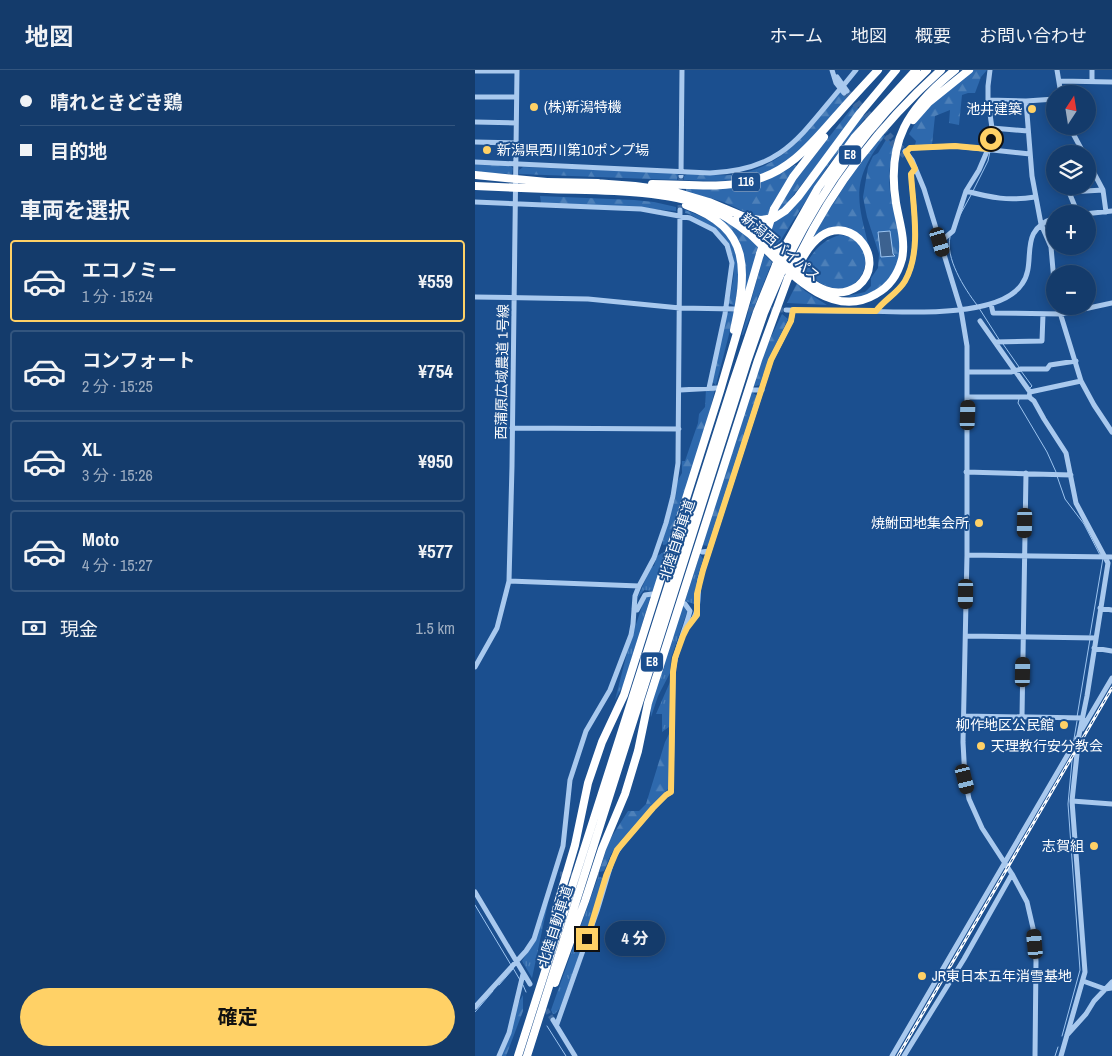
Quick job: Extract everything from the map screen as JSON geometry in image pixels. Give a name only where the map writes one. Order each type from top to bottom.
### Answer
[{"type":"highway","name":"新潟西バイパス","points":[[475,188],[518,188],[595,183],[719,185],[760,179],[779,171],[796,159],[878,70]]},
{"type":"highway","points":[[595,183],[658,188],[709,202],[754,220],[766,220],[779,215],[798,197],[860,113],[896,70]]},
{"type":"highway","name":"北陸自動車道","points":[[518,1056],[757,312],[818,188],[854,138],[916,70]]},
{"type":"highway","name":"北陸自動車道","points":[[787,251],[851,154],[898,99],[927,70]]},
{"type":"highway","points":[[528,1056],[602,849],[629,781],[638,751],[648,702],[765,336],[789,279],[821,215],[858,159],[899,110],[941,70]]},
{"type":"highway","name":"新潟西バイパス","points":[[475,179],[660,196],[691,202],[716,212],[749,233],[801,281],[817,293],[837,301],[856,302],[884,289],[901,264],[903,239],[894,187],[895,156],[902,130],[913,110],[927,94],[955,70]]},
{"type":"highway","points":[[895,156],[905,132],[918,113],[928,102],[969,70]]},
{"type":"highway","points":[[529,1023],[557,906],[575,845],[588,784],[602,742],[624,694],[774,210],[793,177],[861,89]]},
{"type":"highway","points":[[475,175],[547,185]]},
{"type":"highway","points":[[660,196],[695,209],[717,221],[730,233],[738,246],[742,262],[740,299],[719,389]]},
{"type":"highway","points":[[709,202],[742,220],[804,276],[824,290],[840,292],[854,288],[865,278],[868,272],[869,258],[865,245],[859,239],[853,234],[838,230],[816,240],[798,262]]},
{"type":"highway","name":"北陸自動車道","points":[[528,1056],[744,372],[779,268]]},
{"type":"street","points":[[681,174],[682,70]]},
{"type":"street","points":[[832,70],[833,76],[843,90]]},
{"type":"street","points":[[475,162],[681,174],[732,172],[763,163],[799,138],[843,90],[856,70]]},
{"type":"street","points":[[940,242],[953,231],[966,191],[979,170],[988,149],[992,128],[988,100],[990,70]]},
{"type":"street","points":[[1057,70],[1060,85]]},
{"type":"street","points":[[1092,70],[1092,81]]},
{"type":"street","points":[[475,71],[517,71]]},
{"type":"street","name":"西蒲原広域農道 1号線","points":[[475,667],[497,628],[509,581],[517,71]]},
{"type":"street","points":[[1060,81],[1112,82]]},
{"type":"street","points":[[475,97],[516,97]]},
{"type":"street","points":[[988,100],[1026,102],[1046,100]]},
{"type":"street","points":[[1026,102],[1035,198],[1041,224],[1051,247],[1053,265]]},
{"type":"street","points":[[475,122],[516,123]]},
{"type":"street","points":[[992,128],[1028,131]]},
{"type":"street","points":[[475,142],[515,143]]},
{"type":"street","points":[[1030,154],[955,146],[910,148],[906,154],[915,169],[923,189],[940,242],[961,310],[967,346],[967,555],[963,742],[965,779],[969,799],[982,828],[1013,874],[1027,902],[1033,928],[1036,961],[1035,1056]]},
{"type":"street","points":[[876,311],[904,282],[915,256],[911,174],[915,169]]},
{"type":"street","points":[[1096,177],[1103,190],[1106,212]]},
{"type":"street","points":[[1074,205],[1069,192],[1103,190]]},
{"type":"street","points":[[966,191],[995,199],[1035,198]]},
{"type":"street","points":[[475,202],[641,209],[680,213],[714,230],[727,245],[732,263],[709,388]]},
{"type":"street","points":[[1096,213],[1112,211]]},
{"type":"street","points":[[475,1007],[526,951],[534,939],[557,874],[565,838],[567,792],[570,780],[586,731],[610,690],[622,659],[633,624],[635,596],[657,548],[673,496],[678,463],[680,390],[680,213]]},
{"type":"street","points":[[786,310],[934,312],[961,310],[991,304],[1016,292],[1024,283],[1032,237],[1041,224],[1046,222]]},
{"type":"street","points":[[475,297],[588,299],[680,308],[735,309]]},
{"type":"street","points":[[1096,306],[1112,303]]},
{"type":"street","points":[[991,304],[993,313],[1043,314],[1042,341],[995,342]]},
{"type":"street","points":[[687,628],[697,615],[699,586],[709,551],[775,351],[791,321],[793,310]]},
{"type":"street","points":[[1061,315],[1081,381],[1112,432]]},
{"type":"street","points":[[980,321],[1015,370],[1066,453],[1076,503],[1109,557],[1079,735],[1072,801],[1085,961],[1083,982],[1061,1056]]},
{"type":"street","points":[[968,372],[1011,372],[1015,370],[1047,369],[1050,365],[1075,361]]},
{"type":"street","points":[[968,397],[1030,395],[1081,381]]},
{"type":"street","points":[[680,390],[719,389]]},
{"type":"street","points":[[753,390],[762,390]]},
{"type":"street","points":[[512,428],[679,429]]},
{"type":"street","points":[[966,472],[1071,475]]},
{"type":"street","points":[[1022,716],[1026,473]]},
{"type":"street","points":[[657,548],[666,551]]},
{"type":"street","points":[[702,552],[709,551]]},
{"type":"street","points":[[967,555],[1109,557]]},
{"type":"street","points":[[509,581],[639,586]]},
{"type":"street","points":[[634,610],[637,610],[645,596],[653,594]]},
{"type":"street","points":[[575,1056],[555,1022],[597,911],[606,876],[621,844],[653,808],[671,792],[674,664],[687,628],[690,611],[685,604]]},
{"type":"street","points":[[1100,608],[1112,610]]},
{"type":"street","points":[[966,636],[1096,638]]},
{"type":"street","points":[[1094,648],[1112,651]]},
{"type":"street","points":[[892,1056],[1112,678]]},
{"type":"street","points":[[964,716],[1083,718]]},
{"type":"street","points":[[1072,801],[1112,804]]},
{"type":"street","points":[[904,1056],[964,959],[1013,874]]},
{"type":"street","points":[[599,875],[606,876]]},
{"type":"street","points":[[475,892],[515,962],[530,984]]},
{"type":"street","points":[[499,1056],[509,1033],[523,973]]},
{"type":"street","points":[[1083,982],[1105,989],[1112,988]]},
{"type":"street","points":[[1067,1036],[1086,1014],[1094,1001],[1112,982]]},
{"type":"green space","points":[[972,70],[987,70],[981,77],[975,93],[962,95],[959,125],[949,123],[950,110],[935,116],[932,145],[915,145],[916,141],[909,134],[919,117],[936,99]]},
{"type":"green space","points":[[840,92],[845,93],[848,97],[822,129],[792,158],[780,166],[758,176],[737,180],[684,180],[684,176],[687,174],[730,175],[749,172],[780,157],[806,134]]},
{"type":"green space","points":[[854,105],[860,110],[784,207],[776,213],[788,190]]},
{"type":"green space","points":[[863,113],[866,117],[828,166],[777,246],[767,239],[773,221],[784,215]]},
{"type":"green space","points":[[883,134],[885,136],[866,165],[859,190],[862,217],[870,250],[858,234],[834,227],[815,236],[847,183]]},
{"type":"green space","points":[[887,138],[894,145],[890,165],[889,186],[898,226],[899,258],[891,277],[883,285],[867,295],[850,297],[847,296],[865,292],[871,286],[871,278],[878,268],[879,254],[867,217],[863,197],[868,167],[873,156],[878,153]]},
{"type":"green space","points":[[475,164],[509,165],[513,168],[512,174],[475,172]]},
{"type":"green space","points":[[795,165],[798,167],[776,198],[767,216],[753,215],[717,200],[686,193],[686,188],[717,188],[755,183],[768,179]]},
{"type":"green space","points":[[523,167],[677,173],[678,175],[677,180],[519,174],[519,170]]},
{"type":"green space","points":[[540,196],[654,202],[676,207],[676,211],[541,203]]},
{"type":"green space","points":[[685,210],[718,226],[728,235],[734,245],[738,271],[735,306],[728,303],[734,266],[733,256],[729,247],[714,230],[694,216],[685,213]]},
{"type":"green space","points":[[708,213],[728,222],[758,246],[744,302],[742,300],[744,260],[742,249],[731,231]]},
{"type":"green space","points":[[840,235],[854,239],[862,247],[865,258],[864,269],[858,279],[849,286],[837,289],[822,284],[803,269],[822,244]]},
{"type":"green space","points":[[764,254],[772,262],[743,335],[742,334]]},
{"type":"green space","points":[[797,283],[805,291],[827,305],[787,303]]},
{"type":"green space","points":[[735,311],[716,385],[711,381],[727,313]]},
{"type":"green space","points":[[782,314],[788,319],[769,359],[760,385],[751,387],[761,358]]},
{"type":"green space","points":[[706,389],[715,389],[705,431],[668,544],[663,545],[662,538],[676,496],[677,482],[682,473],[682,461],[685,461],[698,423],[699,414],[705,407]]},
{"type":"green space","points":[[751,391],[757,396],[708,546],[702,545]]},
{"type":"green space","points":[[664,552],[666,553],[653,591],[644,590],[637,599],[657,556]]},
{"type":"green space","points":[[700,554],[703,559],[697,579],[694,604],[685,601]]},
{"type":"green space","points":[[651,595],[623,686],[615,700],[628,649],[645,597]]},
{"type":"green space","points":[[683,605],[687,612],[671,658],[670,673],[658,696],[651,717],[651,707],[656,689]]},
{"type":"green space","points":[[670,682],[669,727],[662,732],[662,714],[656,714]]},
{"type":"green space","points":[[670,732],[668,789],[619,843],[611,854],[604,871],[599,872],[609,841],[628,811],[639,811],[646,804],[665,742]]},
{"type":"green space","points":[[598,877],[601,877],[603,880],[586,936],[560,1008],[553,1014],[551,1010]]},
{"type":"green space","points":[[548,903],[532,978],[522,961],[533,944]]},
{"type":"green space","points":[[523,995],[523,1011],[506,1056],[501,1056],[519,1002]]},
{"type":"shaded area","points":[[890,231],[893,254],[895,256],[881,257],[878,232]]},
{"type":"waterway","points":[[991,101],[992,110]]},
{"type":"waterway","points":[[973,191],[988,161],[990,151]]},
{"type":"waterway","points":[[960,215],[971,195]]},
{"type":"waterway","points":[[950,237],[950,254],[953,263],[961,282],[977,305]]},
{"type":"waterway","points":[[979,308],[1000,341]]},
{"type":"waterway","points":[[1003,344],[1019,367]]},
{"type":"waterway","points":[[1021,371],[1032,386],[1029,389]]},
{"type":"waterway","points":[[1019,399],[1018,403],[1047,452],[1056,472]]},
{"type":"waterway","points":[[1057,476],[1065,499],[1084,524],[1100,555]]},
{"type":"waterway","points":[[1090,635],[1103,558]]},
{"type":"waterway","points":[[1077,717],[1090,639]]},
{"type":"waterway","points":[[1074,739],[1077,721]]},
{"type":"waterway","points":[[1062,1036],[1080,970],[1068,804],[1073,750]]},
{"type":"waterway","points":[[475,905],[511,965]]},
{"type":"waterway","points":[[513,968],[520,980]]},
{"type":"waterway","points":[[499,985],[513,969]]},
{"type":"waterway","points":[[523,985],[526,992]]},
{"type":"waterway","points":[[475,1012],[493,991]]},
{"type":"waterway","points":[[547,1026],[566,1056]]},
{"type":"waterway","points":[[1055,1056],[1058,1047]]},
{"type":"tunnel","points":[[847,91],[905,151]]},
{"type":"tunnel","points":[[844,93],[906,158]]},
{"type":"tunnel","points":[[680,210],[681,176]]},
{"type":"tunnel","points":[[741,309],[786,310]]},
{"type":"tunnel","points":[[560,874],[599,875]]},
{"type":"tunnel","points":[[542,1003],[553,1020]]},
{"type":"railway","points":[[898,1056],[1112,688]]},
{"type":"place","name":"(株)新潟特機","points":[[534,107]]},
{"type":"place","name":"池井建築","points":[[1032,109]]},
{"type":"place","name":"新潟県西川第10ポンプ場","points":[[487,150]]},
{"type":"place","name":"焼鮒団地集会所","points":[[979,523]]},
{"type":"place","name":"柳作地区公民館","points":[[1064,725]]},
{"type":"place","name":"天理教行安分教会","points":[[981,746]]},
{"type":"place","name":"志賀組","points":[[1094,846]]},
{"type":"place","name":"JR東日本五年消雪基地","points":[[922,976]]},
{"type":"route","points":[[587,939],[606,876],[617,850],[653,808],[671,792],[673,672],[675,658],[687,628],[697,615],[697,594],[703,570],[771,360],[791,321],[793,310],[876,311],[904,282],[915,256],[911,174],[915,169],[912,160],[906,152],[910,148],[955,146],[988,149],[991,139]]}]
